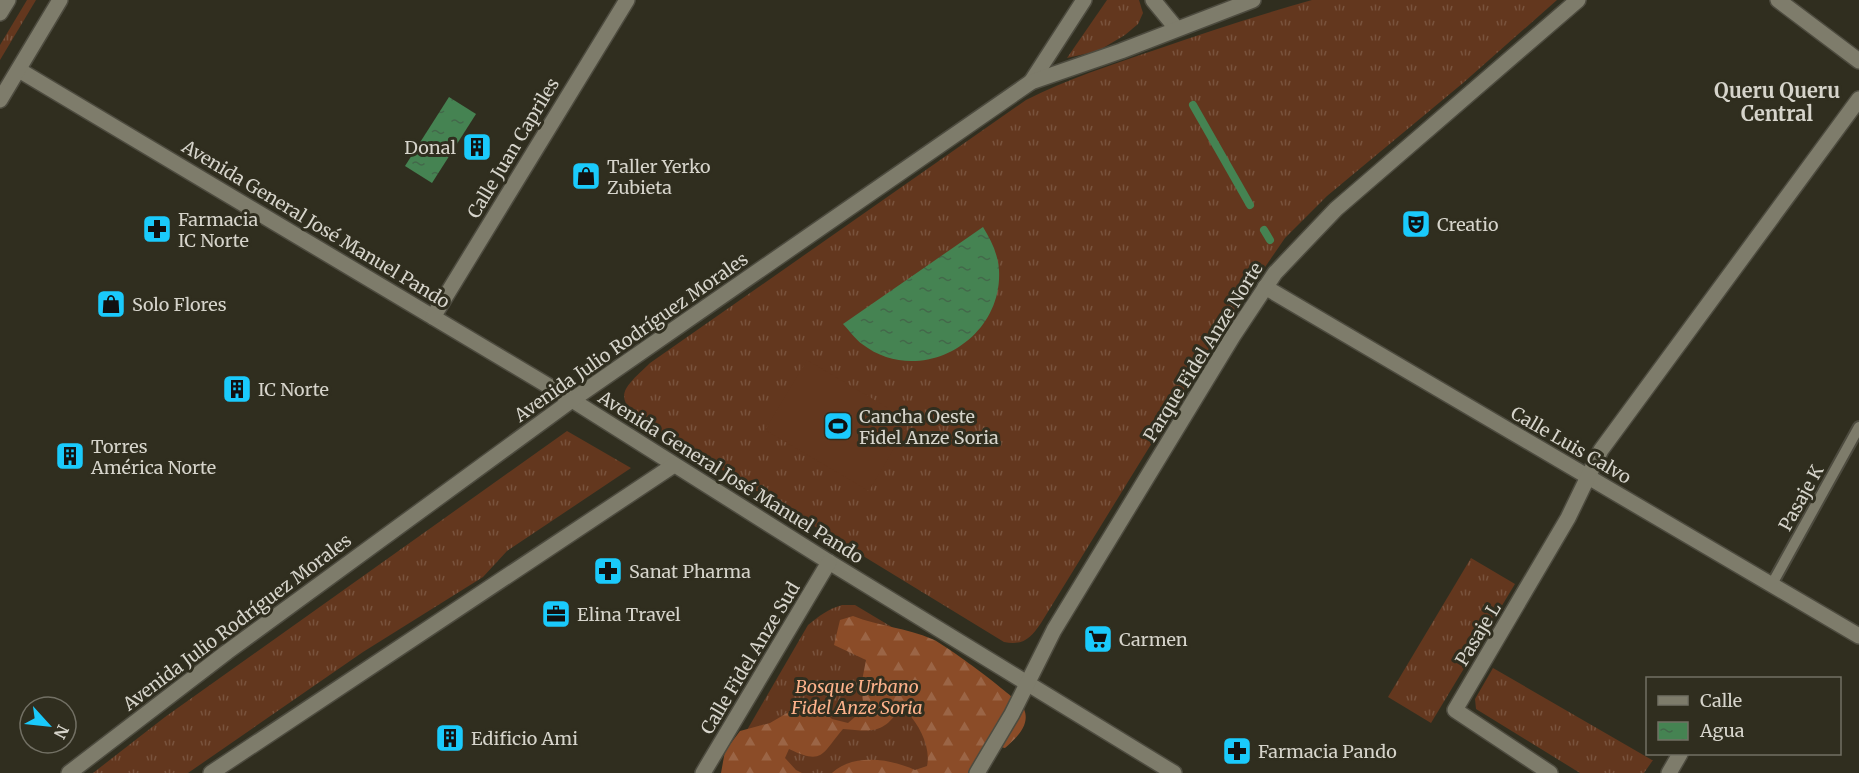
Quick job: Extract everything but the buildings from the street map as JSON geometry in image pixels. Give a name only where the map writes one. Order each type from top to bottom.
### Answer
[{"type":"street","points":[[0,14],[8,0]]},
{"type":"street","points":[[0,100],[60,0]]},
{"type":"street","name":"Calle Juan Capriles","points":[[433,317],[627,0]]},
{"type":"street","points":[[1031,82],[1084,0]]},
{"type":"street","points":[[1153,0],[1176,28]]},
{"type":"street","name":"Avenida Julio Rodríguez Morales","points":[[69,773],[227,652],[572,400],[1031,82],[1121,51],[1253,0]]},
{"type":"street","name":"Parque Fidel Anze Norte","points":[[977,773],[1027,684],[1054,630],[1265,287],[1301,244],[1336,209],[1578,0]]},
{"type":"street","points":[[1778,0],[1859,61]]},
{"type":"street","name":"Avenida General José Manuel Pando","points":[[19,70],[572,400],[829,562],[1174,773]]},
{"type":"street","points":[[1588,478],[1601,450],[1859,99]]},
{"type":"street","name":"Calle Luis Calvo","points":[[1265,287],[1859,636]]},
{"type":"street","points":[[211,773],[674,465]]},
{"type":"street","name":"Pasaje L","points":[[1550,773],[1455,710],[1568,518],[1588,478]]},
{"type":"street","name":"Calle Fidel Anze Sud","points":[[704,773],[829,562]]},
{"type":"street","points":[[1669,773],[1679,755]]},
{"type":"lane","name":"Pasaje K","points":[[1772,584],[1859,428]]},
{"type":"green space","points":[[27,0],[36,0],[0,60],[0,45]]},
{"type":"green space","points":[[1107,0],[1139,0],[1143,13],[1138,24],[1125,35],[1098,51],[1067,58]]},
{"type":"green space","points":[[1312,0],[1557,0],[1463,83],[1327,196],[1285,238],[1219,334],[1041,623],[1026,640],[1016,643],[1004,642],[647,424],[628,407],[624,393],[627,387],[650,363],[1026,100],[1057,85],[1106,67]]},
{"type":"green space","name":"Cancha Oeste Fidel Anze Soria","points":[[807,360],[910,421],[869,491],[765,430]]},
{"type":"green space","points":[[567,431],[631,468],[507,551],[483,577],[363,652],[188,773],[93,773],[165,717]]},
{"type":"green space","points":[[1471,558],[1515,584],[1431,723],[1388,697]]},
{"type":"green space","name":"Bosque Urbano Fidel Anze Soria","points":[[842,605],[855,605],[992,687],[962,773],[722,773],[808,625],[824,613]]},
{"type":"green space","name":"Bosque Urbano Fidel Anze Soria","points":[[853,616],[922,635],[951,651],[997,684],[1024,709],[1026,715],[1021,732],[1005,748],[986,744],[968,773],[832,773],[861,760],[895,763],[915,770],[927,766],[926,745],[920,730],[907,712],[898,711],[886,724],[874,730],[843,729],[826,750],[816,756],[801,754],[789,749],[785,758],[802,773],[721,773],[725,751],[740,731],[770,723],[799,706],[821,709],[832,719],[848,723],[864,709],[861,686],[866,660],[834,645],[840,620]]},
{"type":"green space","points":[[1493,668],[1653,760],[1644,773],[1580,773],[1476,709],[1475,699]]},
{"type":"water","points":[[449,97],[476,114],[432,183],[405,166]]},
{"type":"water","points":[[983,227],[997,258],[999,270],[997,295],[987,318],[972,336],[953,350],[931,359],[908,361],[884,356],[862,344],[843,324]]},
{"type":"waterway","points":[[1193,105],[1250,205]]},
{"type":"waterway","points":[[1264,230],[1270,240]]},
{"type":"place","name":"Donal","points":[[477,147]]},
{"type":"place","name":"Taller Yerko Zubieta","points":[[586,176]]},
{"type":"place","name":"Creatio","points":[[1416,224]]},
{"type":"place","name":"Farmacia IC Norte","points":[[157,229]]},
{"type":"place","name":"Solo Flores","points":[[111,304]]},
{"type":"place","name":"IC Norte","points":[[237,389]]},
{"type":"place","name":"Cancha Oeste Fidel Anze Soria","points":[[838,426]]},
{"type":"place","name":"Torres América Norte","points":[[70,456]]},
{"type":"place","name":"Sanat Pharma","points":[[608,571]]},
{"type":"place","name":"Elina Travel","points":[[556,614]]},
{"type":"place","name":"Carmen","points":[[1098,639]]},
{"type":"place","name":"Edificio Ami","points":[[450,738]]},
{"type":"place","name":"Farmacia Pando","points":[[1237,751]]},
{"type":"district","name":"Queru Queru Central","points":[[1777,102]]}]
